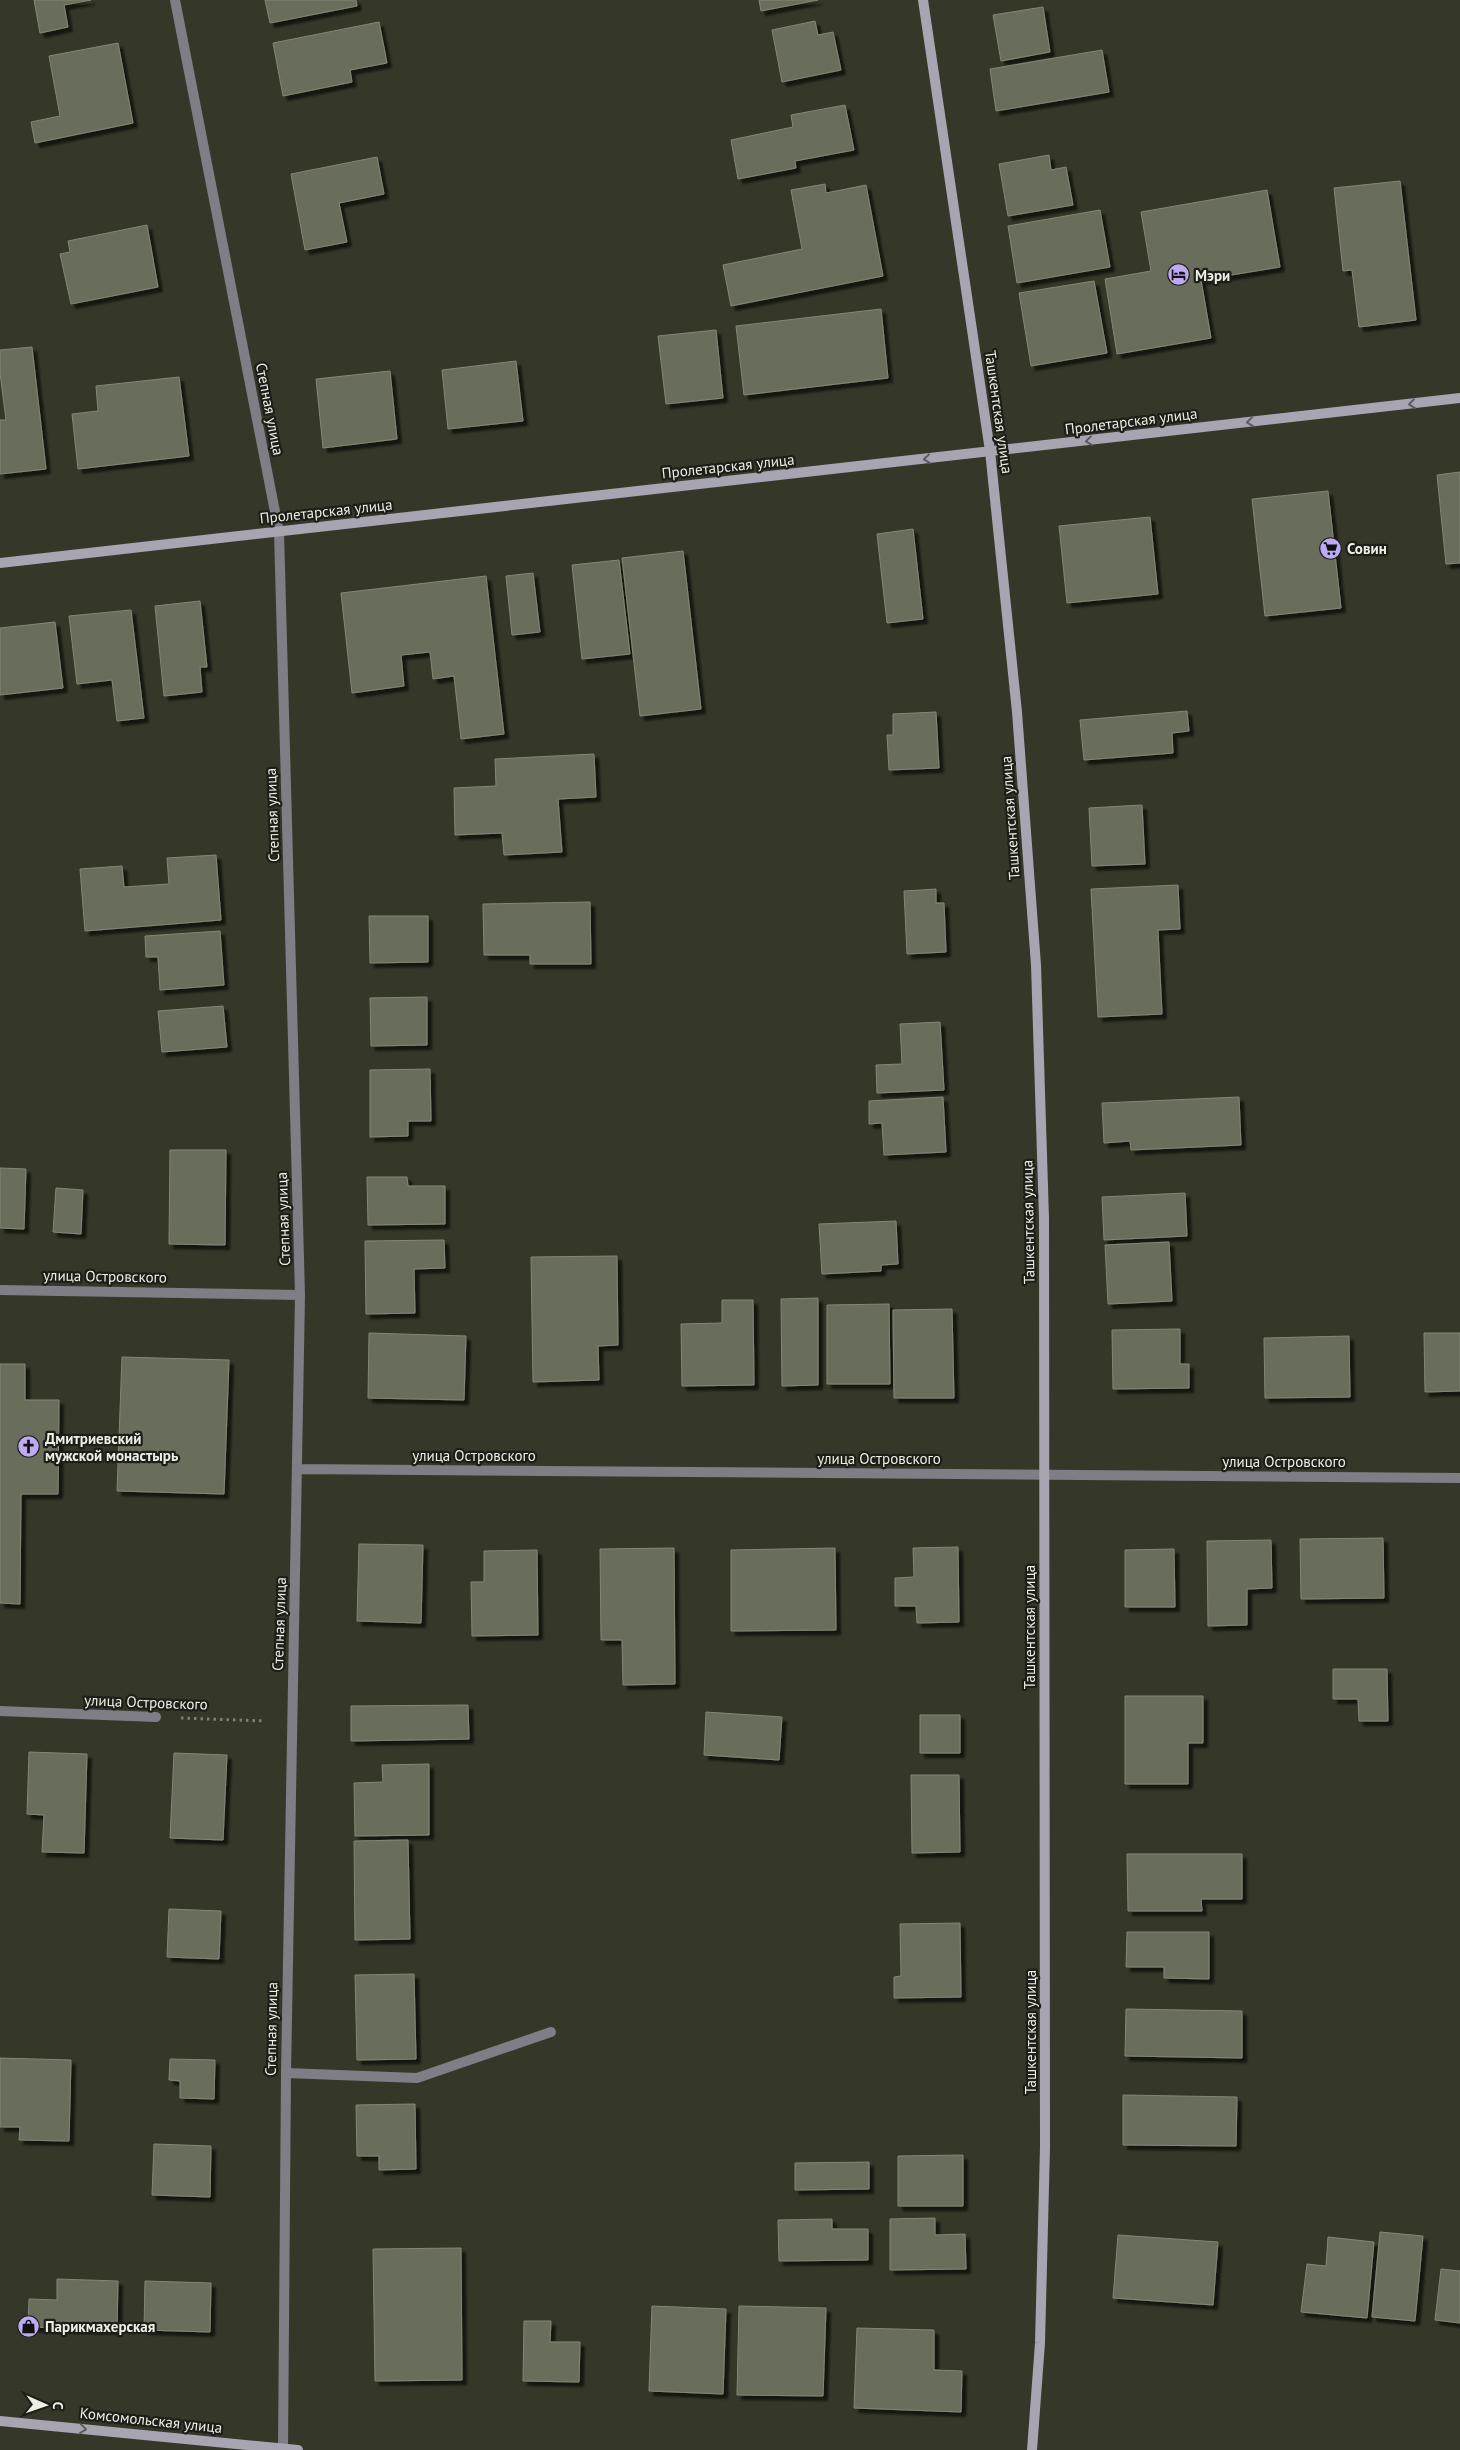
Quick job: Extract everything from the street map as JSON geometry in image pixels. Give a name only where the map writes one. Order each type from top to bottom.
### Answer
[{"type":"street","name":"Степная улица","points":[[175,0],[279,532],[300,1295],[286,2073],[282,2448]]},
{"type":"street","name":"Ташкентская улица","points":[[923,0],[990,452],[1017,712],[1036,965],[1044,1218],[1045,2147],[1040,2343],[1032,2450]]},
{"type":"street","name":"Пролетарская улица","points":[[0,563],[1460,398]]},
{"type":"street","name":"улица Островского","points":[[0,1290],[300,1295]]},
{"type":"street","name":"улица Островского","points":[[298,1469],[1460,1478]]},
{"type":"street","name":"улица Островского","points":[[0,1711],[156,1717]]},
{"type":"street","points":[[286,2073],[417,2078],[551,2032]]},
{"type":"street","name":"Комсомольская улица","points":[[0,2421],[298,2450]]},
{"type":"path","name":"улица Островского","points":[[156,1717],[292,1721]]},
{"type":"building","points":[[34,0],[91,0],[64,5],[68,27],[40,33]]},
{"type":"building","points":[[265,0],[356,0],[357,6],[270,23]]},
{"type":"building","points":[[759,0],[818,0],[761,11]]},
{"type":"building","points":[[1043,7],[1050,52],[1001,61],[993,15]]},
{"type":"building","points":[[815,21],[818,35],[833,32],[841,70],[782,82],[772,30]]},
{"type":"building","points":[[379,22],[387,63],[350,70],[352,82],[283,96],[273,43]]},
{"type":"building","points":[[118,43],[133,123],[35,143],[31,122],[60,116],[49,56]]},
{"type":"building","points":[[1102,50],[1109,92],[996,111],[990,69]]},
{"type":"building","points":[[845,105],[854,150],[795,161],[796,168],[738,179],[731,140],[793,127],[791,115]]},
{"type":"building","points":[[1049,155],[1051,170],[1066,167],[1073,205],[1008,216],[999,164]]},
{"type":"building","points":[[377,157],[384,194],[339,203],[347,242],[305,250],[291,174]]},
{"type":"building","points":[[1400,181],[1416,320],[1359,327],[1352,270],[1343,271],[1334,188]]},
{"type":"building","points":[[825,184],[826,193],[866,185],[883,276],[731,306],[723,265],[802,249],[791,190]]},
{"type":"building","name":"Мэри","points":[[1267,190],[1280,267],[1201,280],[1211,338],[1117,354],[1105,279],[1151,271],[1141,212]]},
{"type":"building","points":[[1100,210],[1110,267],[1017,283],[1008,226]]},
{"type":"building","points":[[147,225],[158,287],[71,304],[60,254],[70,252],[68,241]]},
{"type":"building","points":[[1094,281],[1107,353],[1031,366],[1019,293]]},
{"type":"building","points":[[881,309],[888,378],[744,395],[736,326]]},
{"type":"building","points":[[716,330],[723,398],[666,404],[658,336]]},
{"type":"building","points":[[32,347],[46,469],[0,474],[0,420],[6,420],[0,373],[0,350]]},
{"type":"building","points":[[516,361],[523,421],[448,429],[442,370]]},
{"type":"building","points":[[390,371],[397,439],[323,448],[316,379]]},
{"type":"building","points":[[179,377],[189,456],[78,469],[72,414],[98,411],[96,386]]},
{"type":"building","points":[[1460,472],[1460,563],[1446,564],[1437,475]]},
{"type":"building","points":[[1328,491],[1341,608],[1265,616],[1252,499]]},
{"type":"building","points":[[1150,517],[1158,594],[1067,603],[1059,526]]},
{"type":"building","points":[[913,529],[923,619],[887,623],[877,534]]},
{"type":"building","points":[[683,551],[701,709],[640,716],[622,558]]},
{"type":"building","points":[[619,560],[630,654],[582,659],[572,565]]},
{"type":"building","points":[[533,573],[540,632],[512,635],[506,576]]},
{"type":"building","points":[[486,576],[504,734],[461,739],[454,676],[433,679],[430,652],[401,655],[404,686],[352,693],[341,593]]},
{"type":"building","points":[[200,601],[207,667],[200,667],[202,692],[164,696],[155,606]]},
{"type":"building","points":[[131,610],[144,718],[117,721],[112,680],[77,684],[69,616]]},
{"type":"building","points":[[55,622],[63,688],[0,695],[0,628]]},
{"type":"building","points":[[1187,711],[1189,731],[1172,733],[1173,753],[1084,760],[1080,720]]},
{"type":"building","points":[[936,712],[939,768],[889,770],[887,735],[893,735],[893,714]]},
{"type":"building","points":[[594,754],[596,797],[558,799],[562,852],[504,855],[502,833],[455,835],[454,788],[496,786],[495,759]]},
{"type":"building","points":[[1142,805],[1145,864],[1092,866],[1089,808]]},
{"type":"building","points":[[216,855],[221,920],[85,931],[80,869],[122,866],[124,887],[169,884],[167,858]]},
{"type":"building","points":[[1178,885],[1180,929],[1158,930],[1162,1014],[1098,1017],[1091,889]]},
{"type":"building","points":[[936,889],[936,903],[944,903],[946,952],[907,954],[904,891]]},
{"type":"building","points":[[590,902],[591,964],[530,964],[530,955],[484,955],[483,904]]},
{"type":"building","points":[[369,916],[428,916],[428,962],[370,963]]},
{"type":"building","points":[[220,931],[224,985],[160,990],[158,957],[146,957],[145,936]]},
{"type":"building","points":[[427,997],[427,1045],[371,1046],[370,998]]},
{"type":"building","points":[[223,1006],[227,1047],[162,1052],[158,1011]]},
{"type":"building","points":[[940,1022],[944,1090],[877,1093],[876,1065],[902,1064],[900,1024]]},
{"type":"building","points":[[430,1069],[431,1121],[408,1121],[408,1136],[370,1137],[370,1070]]},
{"type":"building","points":[[943,1097],[946,1152],[884,1155],[882,1123],[869,1124],[869,1101]]},
{"type":"building","points":[[1239,1097],[1241,1145],[1131,1150],[1130,1141],[1104,1143],[1102,1103]]},
{"type":"building","points":[[170,1150],[226,1150],[225,1245],[169,1244]]},
{"type":"building","points":[[0,1168],[26,1169],[24,1229],[0,1228]]},
{"type":"building","points":[[367,1177],[407,1177],[408,1186],[445,1186],[445,1224],[368,1225]]},
{"type":"building","points":[[56,1188],[83,1190],[81,1234],[53,1232]]},
{"type":"building","points":[[1185,1193],[1187,1236],[1104,1240],[1102,1197]]},
{"type":"building","points":[[896,1221],[898,1264],[881,1265],[881,1271],[822,1274],[819,1224]]},
{"type":"building","points":[[444,1240],[445,1268],[414,1269],[415,1313],[366,1314],[365,1241]]},
{"type":"building","points":[[1169,1242],[1172,1301],[1108,1304],[1105,1245]]},
{"type":"building","points":[[617,1256],[618,1345],[598,1346],[599,1380],[533,1382],[531,1257]]},
{"type":"building","points":[[818,1298],[818,1385],[782,1386],[781,1299]]},
{"type":"building","points":[[722,1300],[753,1300],[754,1385],[682,1386],[681,1324],[722,1323]]},
{"type":"building","points":[[889,1304],[890,1384],[827,1384],[827,1305]]},
{"type":"building","points":[[952,1309],[954,1398],[894,1398],[893,1310]]},
{"type":"building","points":[[1180,1329],[1180,1364],[1189,1364],[1189,1388],[1113,1389],[1112,1330]]},
{"type":"building","points":[[369,1333],[466,1336],[464,1400],[368,1398]]},
{"type":"building","points":[[1424,1333],[1460,1333],[1460,1391],[1425,1392]]},
{"type":"building","points":[[1349,1336],[1350,1397],[1265,1398],[1264,1338]]},
{"type":"building","points":[[122,1357],[229,1360],[224,1494],[117,1491]]},
{"type":"building","name":"Дмитриевский мужской монастырь","points":[[0,1364],[25,1364],[25,1400],[59,1400],[58,1494],[21,1494],[20,1604],[0,1603]]},
{"type":"building","points":[[1383,1538],[1384,1598],[1301,1599],[1300,1539]]},
{"type":"building","points":[[1271,1540],[1272,1588],[1247,1589],[1247,1625],[1208,1626],[1207,1541]]},
{"type":"building","points":[[359,1544],[423,1545],[421,1623],[357,1621]]},
{"type":"building","points":[[958,1547],[959,1622],[917,1623],[916,1606],[895,1606],[895,1578],[914,1577],[913,1548]]},
{"type":"building","points":[[674,1548],[675,1684],[623,1685],[622,1640],[601,1640],[600,1549]]},
{"type":"building","points":[[835,1548],[836,1630],[731,1631],[731,1550]]},
{"type":"building","points":[[1174,1549],[1175,1607],[1125,1607],[1125,1550]]},
{"type":"building","points":[[537,1550],[538,1635],[472,1636],[471,1582],[484,1582],[484,1551]]},
{"type":"building","points":[[1333,1669],[1387,1669],[1388,1721],[1359,1721],[1358,1699],[1333,1699]]},
{"type":"building","points":[[1125,1696],[1203,1696],[1203,1743],[1188,1743],[1188,1784],[1125,1784]]},
{"type":"building","points":[[468,1705],[469,1739],[351,1741],[351,1706]]},
{"type":"building","points":[[706,1712],[782,1717],[779,1760],[704,1755]]},
{"type":"building","points":[[920,1715],[960,1715],[960,1753],[920,1753]]},
{"type":"building","points":[[29,1752],[87,1754],[84,1853],[42,1852],[44,1815],[27,1814]]},
{"type":"building","points":[[174,1753],[227,1755],[223,1840],[170,1838]]},
{"type":"building","points":[[429,1764],[429,1835],[355,1836],[354,1783],[383,1782],[382,1765]]},
{"type":"building","points":[[911,1775],[959,1775],[960,1852],[912,1853]]},
{"type":"building","points":[[408,1840],[410,1939],[355,1940],[354,1841]]},
{"type":"building","points":[[1127,1854],[1242,1854],[1242,1899],[1201,1899],[1202,1911],[1128,1911]]},
{"type":"building","points":[[169,1909],[221,1911],[219,1959],[167,1957]]},
{"type":"building","points":[[960,1923],[961,1997],[894,1998],[894,1977],[901,1976],[900,1924]]},
{"type":"building","points":[[1127,1932],[1209,1932],[1209,1979],[1164,1978],[1164,1967],[1126,1967]]},
{"type":"building","points":[[414,1974],[416,2059],[357,2060],[355,1975]]},
{"type":"building","points":[[1126,2009],[1242,2011],[1242,2058],[1125,2056]]},
{"type":"building","points":[[0,2058],[71,2060],[69,2141],[19,2140],[20,2127],[0,2127]]},
{"type":"building","points":[[170,2059],[215,2060],[214,2099],[180,2098],[180,2081],[169,2080]]},
{"type":"building","points":[[1123,2095],[1237,2097],[1236,2146],[1123,2145]]},
{"type":"building","points":[[415,2104],[416,2169],[379,2170],[379,2156],[357,2156],[356,2105]]},
{"type":"building","points":[[154,2144],[211,2146],[210,2197],[152,2195]]},
{"type":"building","points":[[963,2155],[963,2206],[898,2206],[898,2156]]},
{"type":"building","points":[[869,2162],[869,2189],[795,2190],[795,2163]]},
{"type":"building","points":[[935,2218],[935,2235],[965,2234],[966,2269],[890,2270],[890,2219]]},
{"type":"building","points":[[832,2219],[832,2229],[868,2229],[868,2260],[779,2261],[778,2220]]},
{"type":"building","points":[[1380,2232],[1423,2236],[1415,2321],[1372,2317]]},
{"type":"building","points":[[1118,2235],[1218,2242],[1213,2305],[1113,2298]]},
{"type":"building","points":[[1328,2237],[1374,2242],[1367,2318],[1301,2312],[1307,2264],[1326,2266]]},
{"type":"building","points":[[461,2248],[462,2380],[375,2381],[373,2249]]},
{"type":"building","points":[[1441,2269],[1460,2271],[1460,2323],[1435,2320]]},
{"type":"building","points":[[57,2279],[118,2281],[117,2330],[28,2327],[29,2299],[57,2300]]},
{"type":"building","points":[[145,2281],[211,2283],[210,2332],[144,2330]]},
{"type":"building","points":[[652,2306],[726,2309],[723,2394],[649,2391]]},
{"type":"building","points":[[739,2306],[826,2308],[823,2396],[737,2395]]},
{"type":"building","points":[[524,2321],[551,2321],[550,2342],[580,2342],[579,2382],[523,2381]]},
{"type":"building","points":[[857,2328],[934,2330],[934,2370],[962,2371],[961,2412],[854,2408]]},
{"type":"place","name":"Мэри","points":[[1179,275]]},
{"type":"place","name":"Совин","points":[[1331,548]]},
{"type":"place","name":"Дмитриевский мужской монастырь","points":[[29,1447]]},
{"type":"place","name":"Парикмахерская","points":[[29,2326]]}]
